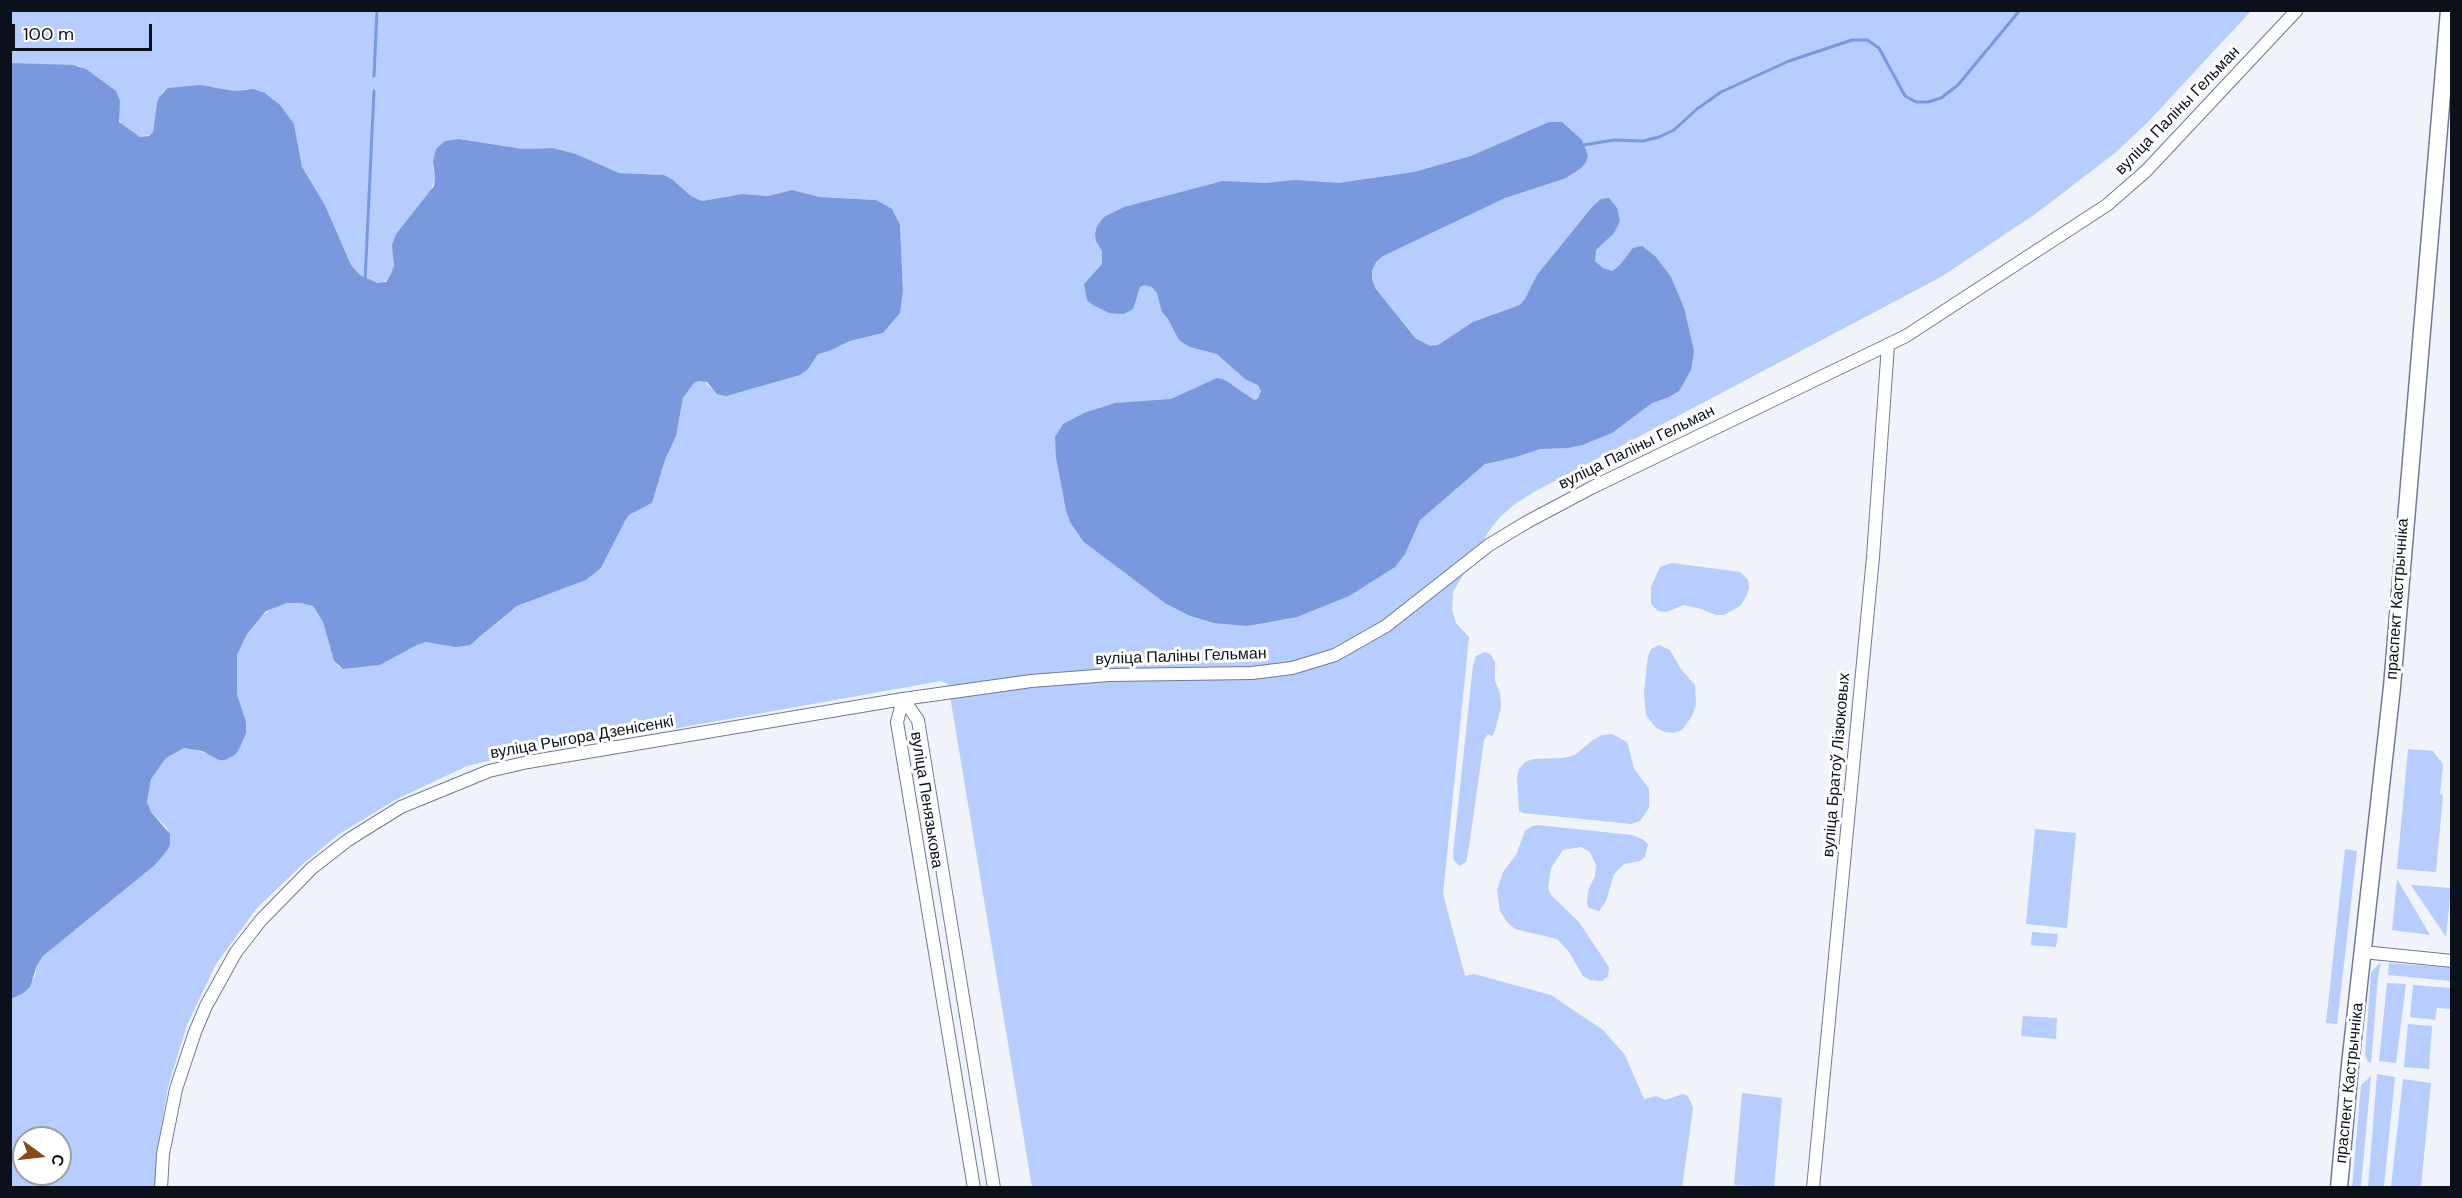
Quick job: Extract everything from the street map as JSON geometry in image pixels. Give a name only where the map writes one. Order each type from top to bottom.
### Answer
[{"type":"main road","name":"праспект Кастрычніка","points":[[2339,1188],[2350,1065],[2392,687],[2449,10]]},
{"type":"street","name":"вуліца Паліны Гельман","points":[[778,721],[903,699],[1031,681],[1109,675],[1252,674],[1292,668],[1335,655],[1386,626],[1489,545],[1527,522],[1602,483],[1888,345],[2107,205],[2146,171],[2297,10]]},
{"type":"street","name":"вуліца Братоў Лізюковых","points":[[1814,1188],[1873,557],[1888,345]]},
{"type":"street","name":"вуліца Пенязькова","points":[[903,699],[897,722],[898,733],[974,1188]]},
{"type":"street","name":"вуліца Пенязькова","points":[[903,699],[918,720],[994,1188]]},
{"type":"street","name":"вуліца Рыгора Дзенісенкі","points":[[161,1188],[163,1154],[176,1089],[195,1032],[218,982],[236,952],[261,920],[312,868],[348,840],[401,807],[489,771],[528,762],[778,721]]},
{"type":"street","points":[[2363,952],[2451,961]]},
{"type":"shaded area","points":[[11,10],[2251,11],[2147,123],[2115,153],[2038,212],[1941,277],[1515,504],[1489,531],[1453,592],[1452,610],[1456,623],[1469,637],[1443,894],[1465,976],[1474,974],[1551,995],[1603,1030],[1625,1055],[1644,1099],[1656,1096],[1665,1100],[1683,1094],[1688,1096],[1693,1108],[1682,1188],[1032,1187],[948,684],[941,681],[662,731],[552,746],[467,766],[397,799],[339,834],[304,863],[257,908],[216,964],[187,1025],[168,1087],[157,1153],[156,1187],[11,1187],[11,999],[22,994],[35,976],[37,965],[43,956],[155,865],[166,852],[170,845],[167,828],[151,812],[147,802],[151,779],[166,758],[184,748],[225,760],[246,722],[237,694],[237,655],[247,634],[261,617],[273,607],[287,603],[313,606],[323,622],[334,661],[339,667],[348,668],[380,665],[421,643],[431,642],[456,647],[478,639],[517,606],[586,580],[601,568],[629,515],[652,503],[665,460],[676,436],[683,398],[694,383],[703,380],[712,389],[800,375],[808,369],[818,354],[850,341],[883,333],[900,313],[903,291],[900,225],[876,200],[820,197],[792,190],[768,196],[742,194],[702,201],[691,196],[673,180],[663,175],[619,173],[576,154],[553,148],[523,149],[460,139],[433,167],[435,177],[431,191],[396,234],[393,270],[389,278],[382,283],[371,282],[351,265],[325,205],[302,167],[294,124],[273,99],[247,89],[235,91],[214,87],[163,91],[157,103],[153,132],[140,137],[122,125],[118,117],[119,106],[80,66],[11,63]]},
{"type":"shaded area","points":[[11,63],[73,65],[86,69],[116,91],[120,101],[119,122],[140,137],[149,136],[153,132],[159,97],[168,88],[200,85],[235,91],[253,89],[265,93],[280,105],[294,124],[302,167],[325,205],[351,265],[360,275],[377,283],[386,282],[391,274],[394,265],[392,245],[396,234],[434,186],[433,161],[436,149],[445,141],[459,139],[523,149],[553,148],[576,154],[619,173],[664,175],[691,196],[702,201],[742,194],[768,196],[792,190],[820,197],[876,200],[892,209],[900,225],[903,291],[900,313],[883,333],[850,341],[818,354],[808,369],[800,375],[726,396],[717,394],[707,382],[694,383],[683,398],[676,436],[665,460],[652,503],[629,515],[601,568],[586,580],[517,606],[470,645],[456,647],[426,642],[380,665],[343,669],[334,661],[323,622],[313,606],[287,603],[266,611],[247,634],[237,655],[237,694],[246,722],[246,733],[236,754],[225,760],[219,760],[202,751],[184,748],[166,758],[151,779],[147,802],[151,812],[170,834],[170,845],[166,852],[155,865],[43,956],[37,965],[30,987],[11,999]]},
{"type":"shaded area","points":[[1549,122],[1562,122],[1582,140],[1588,156],[1581,168],[1566,178],[1505,198],[1383,256],[1372,270],[1375,288],[1415,338],[1430,346],[1438,345],[1473,322],[1520,305],[1537,275],[1593,206],[1601,199],[1609,198],[1617,208],[1620,221],[1614,233],[1596,250],[1595,261],[1603,268],[1612,271],[1620,265],[1633,248],[1642,246],[1655,256],[1671,277],[1684,308],[1694,351],[1691,370],[1679,391],[1652,403],[1612,433],[1582,445],[1540,449],[1485,464],[1420,520],[1405,554],[1395,567],[1349,596],[1297,617],[1247,626],[1214,623],[1188,615],[1165,603],[1084,542],[1070,522],[1066,510],[1056,457],[1055,437],[1063,424],[1084,413],[1115,403],[1171,399],[1217,378],[1225,380],[1254,400],[1258,399],[1261,391],[1258,385],[1245,379],[1217,354],[1190,347],[1179,340],[1162,312],[1157,293],[1152,287],[1144,285],[1140,287],[1133,309],[1124,314],[1109,313],[1087,300],[1084,284],[1102,264],[1102,251],[1095,234],[1097,226],[1104,217],[1124,207],[1223,181],[1265,183],[1295,180],[1339,183],[1414,172],[1471,156]]},
{"type":"shaded area","points":[[1672,563],[1740,572],[1748,580],[1749,588],[1746,597],[1740,606],[1724,615],[1716,615],[1684,605],[1666,612],[1658,611],[1651,604],[1651,587],[1660,567]]},
{"type":"shaded area","points":[[1659,645],[1670,650],[1680,668],[1695,685],[1696,705],[1692,716],[1682,730],[1674,733],[1656,728],[1646,715],[1644,693],[1648,656],[1651,649]]},
{"type":"shaded area","points":[[1485,652],[1490,654],[1495,662],[1495,681],[1500,693],[1501,707],[1492,736],[1488,734],[1484,740],[1469,847],[1466,862],[1460,866],[1454,861],[1453,854],[1473,665],[1476,656]]},
{"type":"shaded area","points":[[1612,734],[1627,742],[1634,768],[1649,789],[1649,808],[1640,821],[1631,824],[1519,811],[1517,778],[1519,769],[1525,762],[1533,759],[1563,758],[1575,755],[1593,740],[1602,735]]},
{"type":"shaded area","points":[[2408,749],[2433,751],[2443,764],[2440,794],[2443,795],[2436,872],[2397,869]]},
{"type":"shaded area","points":[[1538,825],[1632,835],[1648,844],[1645,857],[1640,861],[1624,864],[1614,874],[1606,901],[1599,911],[1589,908],[1587,904],[1588,891],[1595,876],[1596,865],[1590,852],[1581,847],[1563,850],[1551,868],[1548,888],[1551,895],[1579,922],[1609,967],[1608,976],[1602,981],[1590,980],[1583,976],[1569,952],[1557,939],[1515,929],[1500,911],[1497,890],[1503,872],[1516,855],[1525,831]]},
{"type":"shaded area","points":[[2035,829],[2076,833],[2067,928],[2026,924]]},
{"type":"shaded area","points":[[2345,849],[2357,851],[2337,1024],[2326,1023]]},
{"type":"shaded area","points":[[2397,879],[2430,935],[2392,930]]},
{"type":"shaded area","points":[[2411,885],[2451,888],[2446,937]]},
{"type":"shaded area","points":[[2032,932],[2058,934],[2056,947],[2031,945]]},
{"type":"shaded area","points":[[2381,962],[2371,1063],[2365,1055],[2371,972]]},
{"type":"shaded area","points":[[2389,963],[2451,968],[2451,981],[2388,975]]},
{"type":"shaded area","points":[[2387,983],[2406,984],[2396,1063],[2379,1061]]},
{"type":"shaded area","points":[[2413,985],[2451,988],[2451,1009],[2437,1008],[2435,1020],[2410,1017]]},
{"type":"shaded area","points":[[2023,1016],[2057,1018],[2056,1039],[2021,1036]]},
{"type":"shaded area","points":[[2408,1024],[2432,1026],[2429,1069],[2404,1067]]},
{"type":"shaded area","points":[[2377,1074],[2395,1077],[2384,1186],[2368,1187]]},
{"type":"shaded area","points":[[2371,1076],[2361,1187],[2352,1187],[2361,1085]]},
{"type":"shaded area","points":[[2403,1079],[2431,1083],[2421,1187],[2391,1186]]},
{"type":"shaded area","points":[[1742,1093],[1782,1098],[1774,1187],[1734,1185]]},
{"type":"waterway","points":[[374,76],[377,10]]},
{"type":"waterway","points":[[1584,145],[1614,140],[1643,141],[1659,137],[1674,130],[1697,109],[1721,92],[1789,61],[1852,40],[1867,40],[1879,48],[1905,96],[1916,102],[1928,102],[1941,98],[1958,85],[2020,10]]},
{"type":"waterway","points":[[365,281],[374,91]]}]
